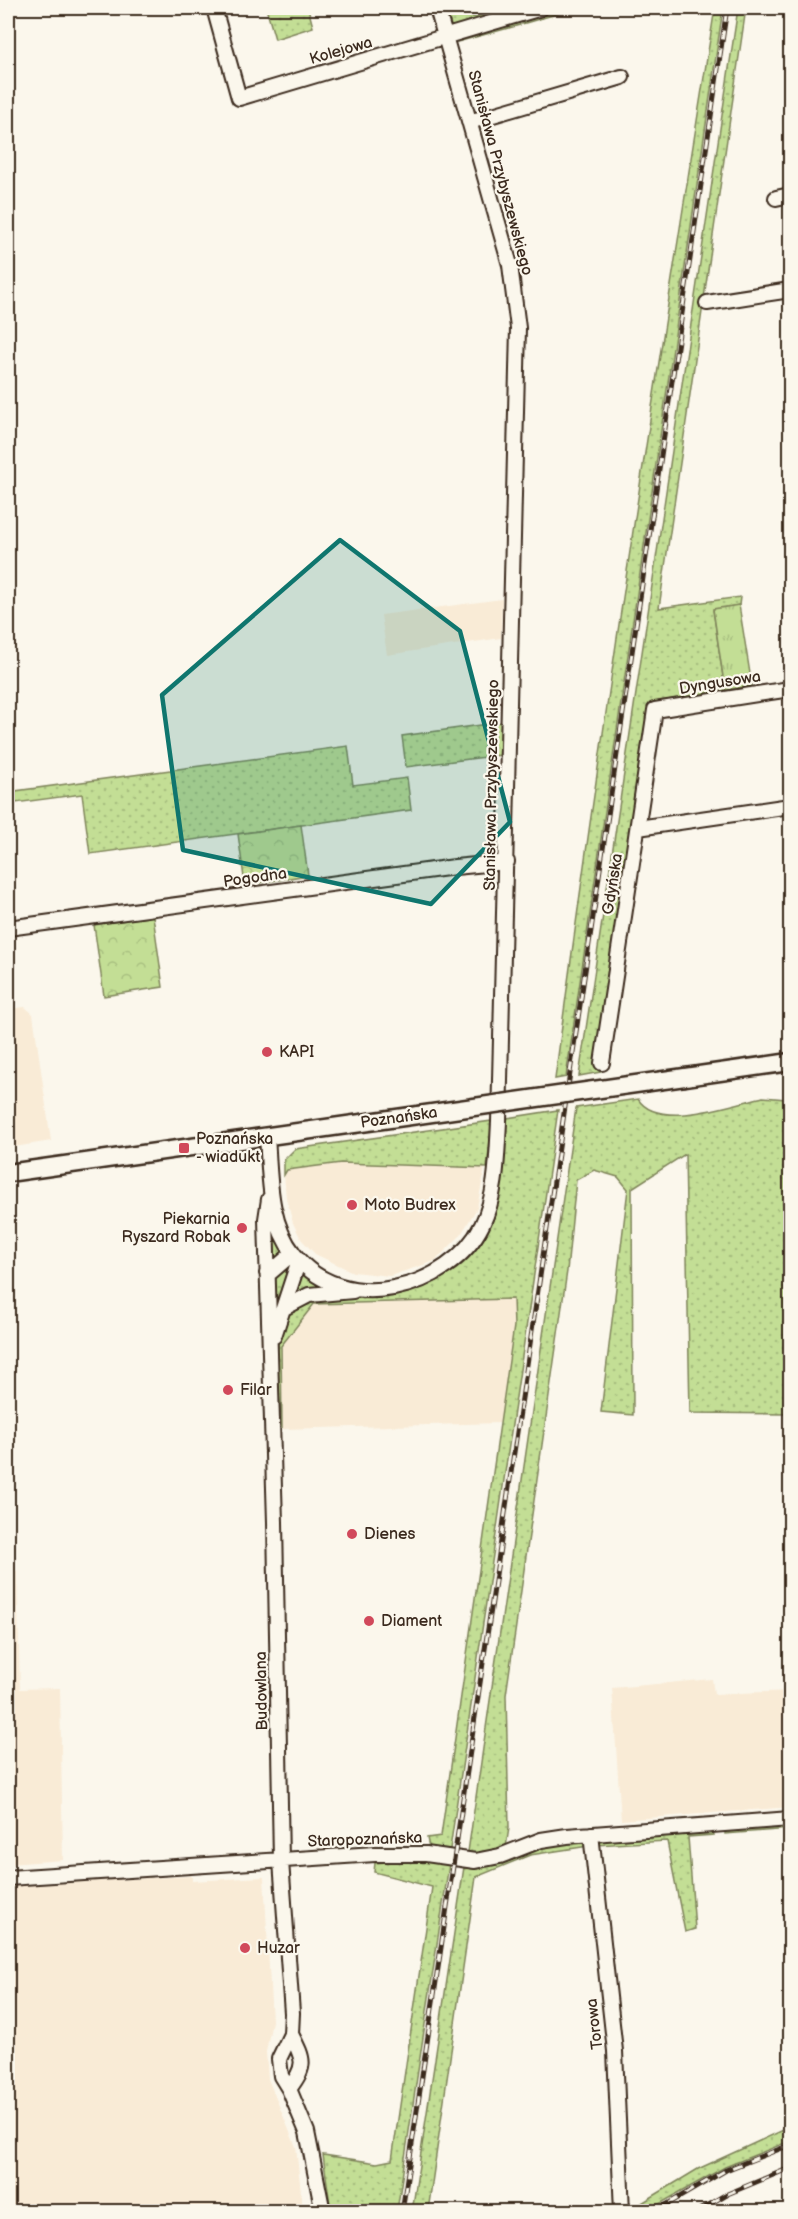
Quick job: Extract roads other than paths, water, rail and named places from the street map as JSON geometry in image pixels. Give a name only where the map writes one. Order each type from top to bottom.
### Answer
[{"type":"main road","name":"Poznańska","points":[[8,1173],[790,1062]]},
{"type":"street","name":"Kolejowa","points":[[214,8],[239,98],[541,8]]},
{"type":"street","name":"Stanisława Przybyszewskiego","points":[[267,1136],[270,1191],[276,1217],[296,1257],[326,1279],[370,1290],[394,1289],[420,1282],[439,1273],[458,1258],[473,1241],[489,1206],[496,1170],[499,1122],[518,328],[510,265],[437,8]]},
{"type":"street","points":[[469,122],[622,77]]},
{"type":"street","points":[[776,198],[790,195]]},
{"type":"street","points":[[707,303],[790,290]]},
{"type":"street","name":"Dyngusowa","points":[[655,710],[790,689]]},
{"type":"street","name":"Gdyńska","points":[[602,1063],[655,710]]},
{"type":"street","points":[[638,828],[790,806]]},
{"type":"street","name":"Pogodna","points":[[8,928],[455,867],[507,862]]},
{"type":"street","name":"Budowlana","points":[[270,1191],[266,1219],[271,1347],[281,1861],[290,1973],[291,2034],[301,2055],[302,2073],[290,2089]]},
{"type":"street","points":[[267,1273],[296,1257]]},
{"type":"street","name":"Budowlana","points":[[271,1347],[284,1308],[296,1257]]},
{"type":"street","points":[[284,1308],[309,1295],[370,1290]]},
{"type":"street","name":"Staropoznańska","points":[[8,1878],[393,1853],[426,1854],[475,1861],[500,1856],[541,1840],[790,1819]]},
{"type":"street","name":"Torowa","points":[[591,1834],[615,2051],[622,2211]]},
{"type":"street","name":"Budowlana","points":[[291,2034],[279,2059],[281,2076],[290,2089],[307,2132],[323,2211]]},
{"type":"railway","points":[[402,2212],[727,8]]},
{"type":"railway","points":[[654,2212],[726,2170],[790,2145]]},
{"type":"railway","points":[[696,2212],[725,2195],[790,2168]]},
{"type":"place","name":"KAPI","points":[[267,1052]]},
{"type":"place","name":"Poznańska - wiadukt","points":[[184,1148]]},
{"type":"place","name":"Moto Budrex","points":[[352,1205]]},
{"type":"place","name":"Piekarnia Ryszard Robak","points":[[242,1228]]},
{"type":"place","name":"Filar","points":[[228,1390]]},
{"type":"place","name":"Dienes","points":[[352,1534]]},
{"type":"place","name":"Diament","points":[[369,1621]]},
{"type":"place","name":"Huzar","points":[[245,1948]]}]
